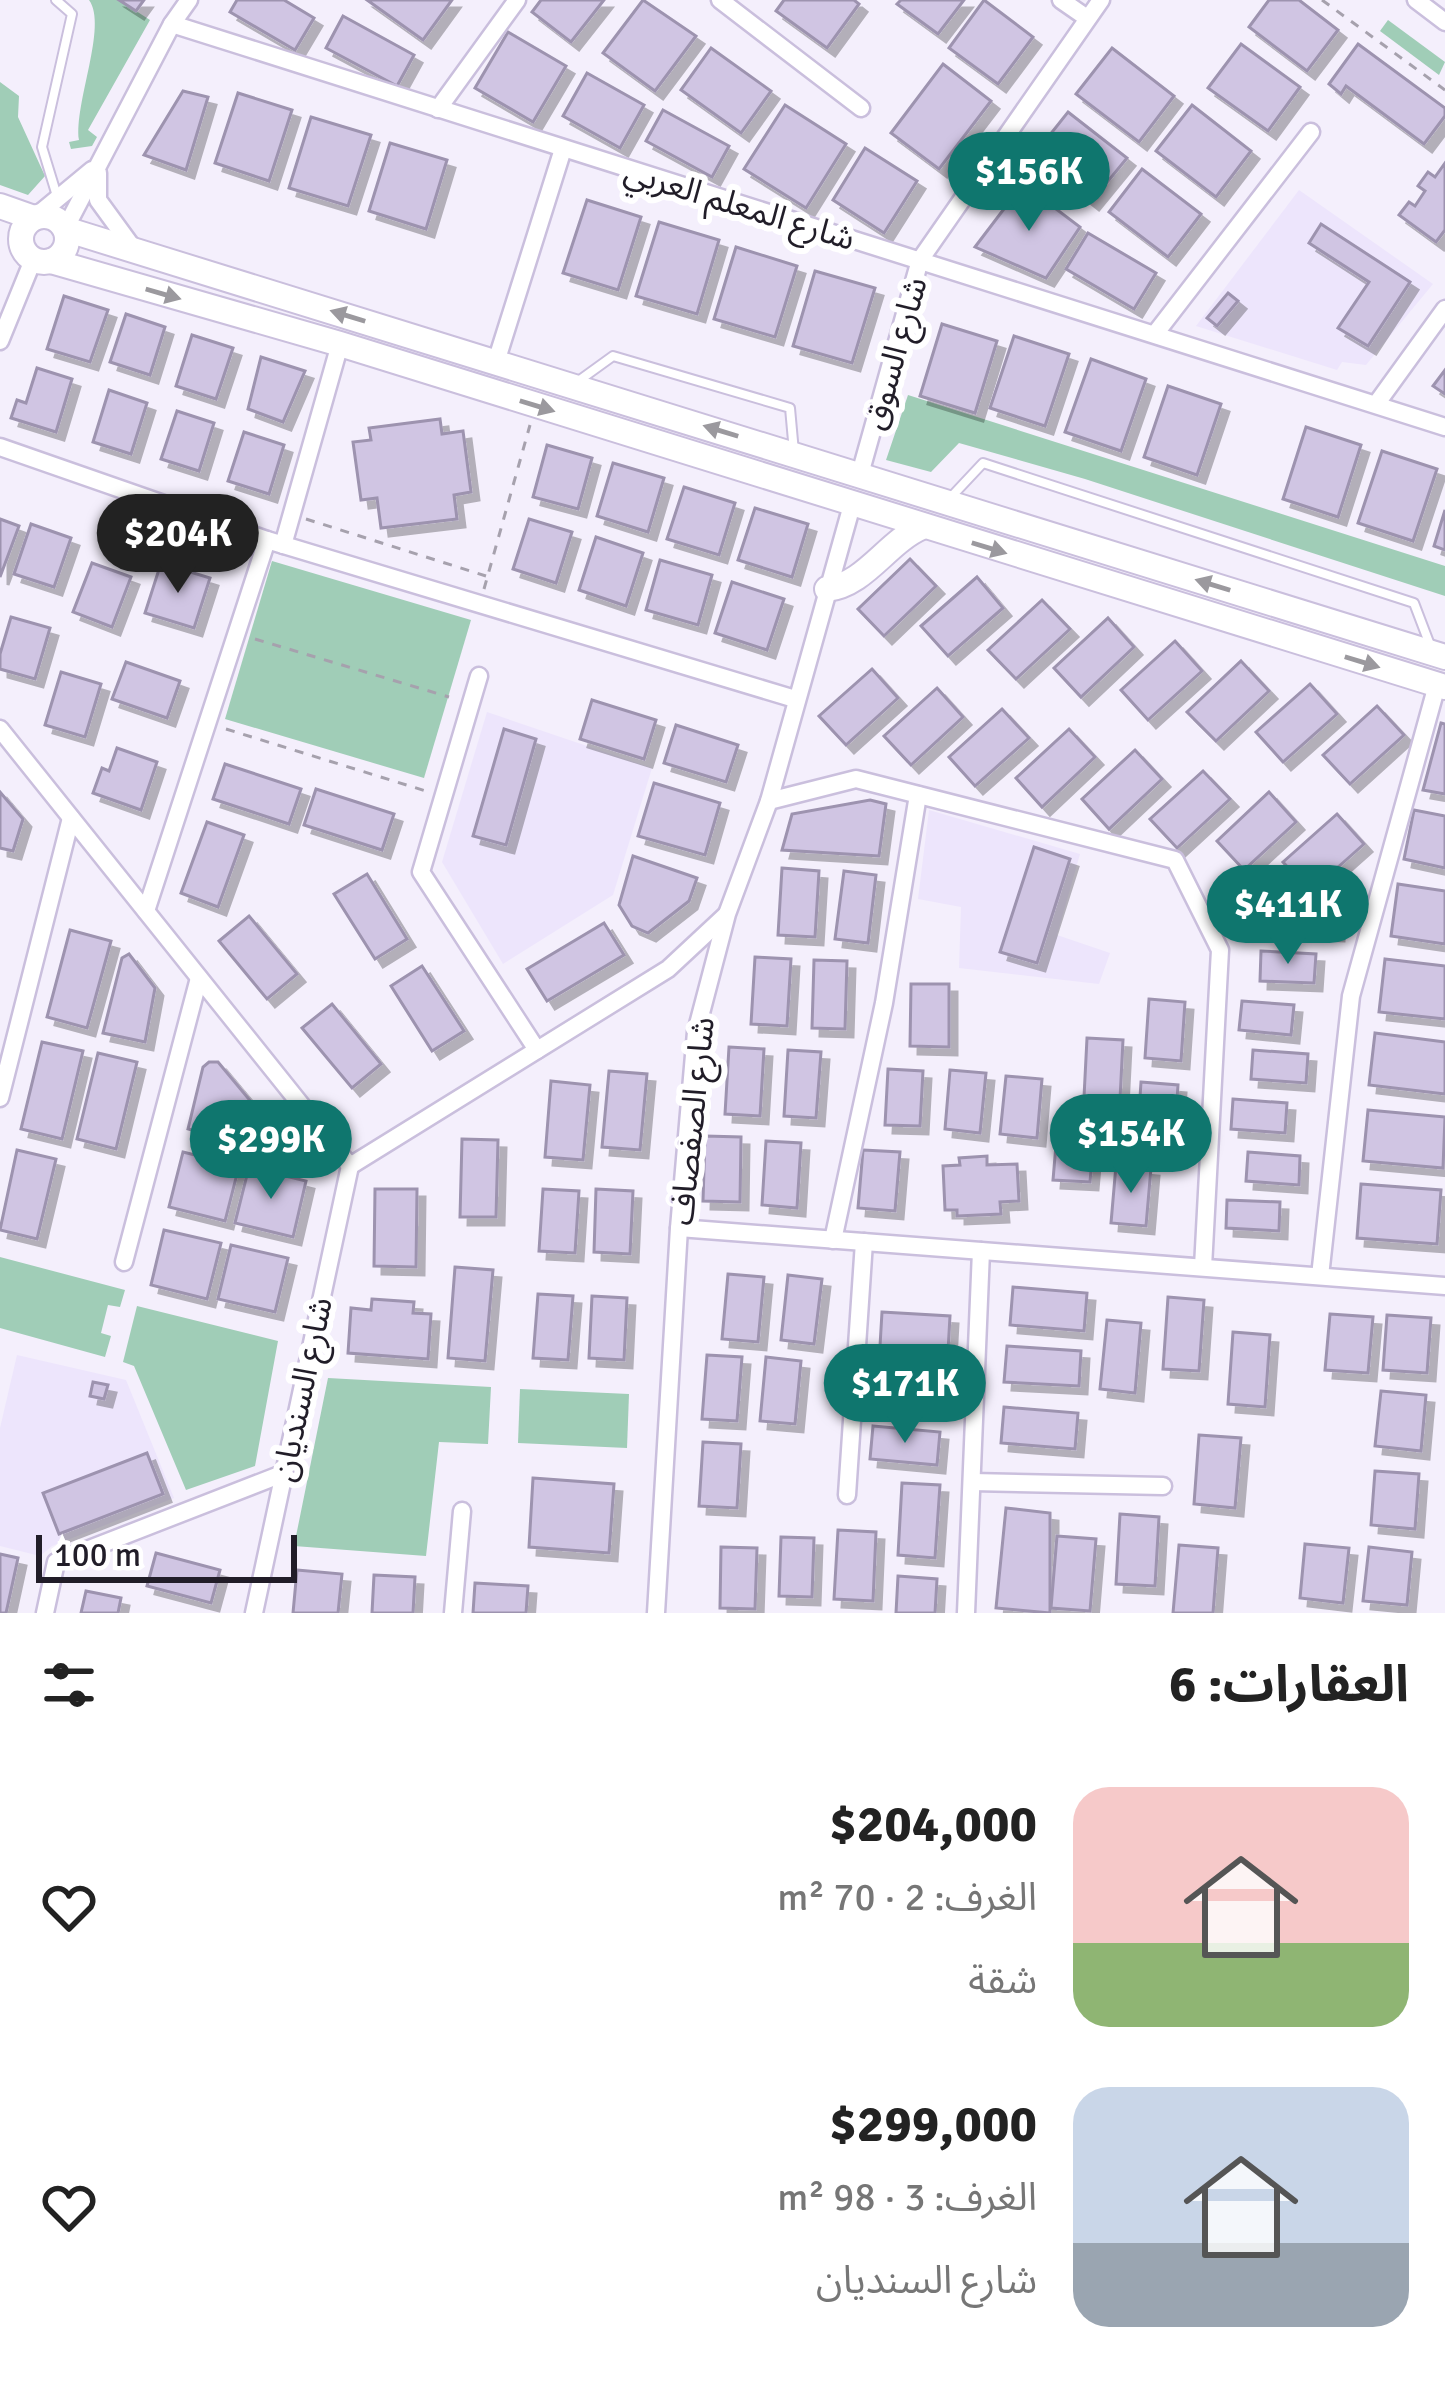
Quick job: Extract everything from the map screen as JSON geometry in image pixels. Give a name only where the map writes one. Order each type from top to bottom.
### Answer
[{"type":"main road","points":[[0,206],[34,218],[48,216],[65,229],[1439,655]]},
{"type":"main road","points":[[27,254],[22,229],[34,218]]},
{"type":"main road","points":[[27,254],[64,252],[65,229]]},
{"type":"main road","points":[[27,254],[340,344],[1441,686]]},
{"type":"main road","points":[[827,589],[851,582],[891,545],[922,527]]},
{"type":"street","points":[[65,229],[189,0]]},
{"type":"street","points":[[438,109],[517,0]]},
{"type":"street","points":[[720,0],[861,108]]},
{"type":"street","points":[[1061,0],[1088,18]]},
{"type":"street","name":"شارع السوق","points":[[860,474],[920,260],[1101,0]]},
{"type":"street","points":[[1416,0],[1445,22]]},
{"type":"street","name":"شارع المعلم العربي","points":[[172,24],[1445,427]]},
{"type":"street","points":[[1155,334],[1311,132]]},
{"type":"street","points":[[496,362],[563,148]]},
{"type":"street","points":[[34,218],[98,166]]},
{"type":"street","points":[[98,166],[98,200],[133,248]]},
{"type":"street","points":[[0,341],[27,254]]},
{"type":"street","points":[[1377,403],[1445,309]]},
{"type":"street","points":[[146,911],[236,633],[292,514],[340,344]]},
{"type":"street","points":[[0,447],[275,542],[795,699]]},
{"type":"street","name":"شارع الصفصاف","points":[[656,1613],[696,1032],[727,914],[769,801],[852,506]]},
{"type":"street","points":[[479,676],[421,872],[538,1050]]},
{"type":"street","points":[[1320,1276],[1351,997],[1441,686]]},
{"type":"street","points":[[0,729],[350,1166],[668,969],[727,914]]},
{"type":"street","points":[[769,801],[856,779],[1175,860],[1220,950],[1203,1267]]},
{"type":"street","points":[[833,1240],[884,1004],[918,795]]},
{"type":"street","points":[[0,1098],[70,818]]},
{"type":"street","points":[[124,1262],[199,978]]},
{"type":"street","name":"شارع السنديان","points":[[254,1613],[350,1166]]},
{"type":"street","points":[[679,1228],[1445,1286]]},
{"type":"street","points":[[847,1495],[864,1242]]},
{"type":"street","points":[[966,1613],[981,1251]]},
{"type":"street","points":[[46,1613],[56,1562],[282,1474]]},
{"type":"street","points":[[972,1482],[1163,1486]]},
{"type":"street","points":[[454,1613],[462,1511]]},
{"type":"lane","points":[[56,0],[72,14],[42,147],[57,197]]},
{"type":"lane","points":[[573,385],[613,356],[790,408],[794,454]]},
{"type":"lane","points":[[947,501],[983,463],[1414,603],[1439,655]]},
{"type":"path","points":[[1322,0],[1445,90]]},
{"type":"path","points":[[480,604],[535,406]]},
{"type":"path","points":[[292,514],[488,576]]},
{"type":"path","points":[[236,633],[448,697]]},
{"type":"path","points":[[207,723],[443,796]]},
{"type":"shaded area","points":[[1299,190],[1433,284],[1366,365],[1342,362],[1337,370],[1196,326]]},
{"type":"shaded area","points":[[487,712],[652,768],[613,895],[503,964],[442,862]]},
{"type":"shaded area","points":[[929,810],[1080,854],[1057,935],[1110,953],[1099,984],[959,968],[961,907],[918,899]]},
{"type":"shaded area","points":[[17,1355],[126,1380],[174,1498],[52,1546],[40,1556],[0,1546],[0,1428]]},
{"type":"green space","points":[[89,0],[119,0],[150,20],[88,130],[97,137],[92,146],[71,149],[69,142],[79,140],[93,46],[94,12]]},
{"type":"green space","points":[[1388,20],[1445,62],[1439,75],[1380,31]]},
{"type":"green space","points":[[0,82],[19,96],[18,117],[45,176],[28,195],[0,185]]},
{"type":"green space","points":[[908,395],[1445,566],[1445,596],[959,443],[931,472],[886,460]]},
{"type":"green space","points":[[272,561],[471,620],[424,778],[225,719]]},
{"type":"green space","points":[[0,1257],[125,1290],[120,1307],[108,1305],[101,1333],[111,1336],[105,1357],[0,1328]]},
{"type":"green space","points":[[137,1306],[278,1341],[255,1466],[186,1490],[134,1366],[123,1362]]},
{"type":"green space","points":[[328,1378],[491,1387],[488,1444],[439,1442],[426,1556],[294,1546]]},
{"type":"green space","points":[[520,1389],[629,1394],[627,1448],[518,1443]]},
{"type":"building","points":[[119,0],[144,0],[136,11]]},
{"type":"building","points":[[237,0],[284,0],[314,18],[295,50],[230,12]]},
{"type":"building","points":[[367,0],[452,0],[423,40]]},
{"type":"building","points":[[541,0],[604,0],[571,42],[532,12]]},
{"type":"building","points":[[643,0],[696,36],[655,91],[603,53]]},
{"type":"building","points":[[784,0],[854,0],[859,4],[827,48],[776,11]]},
{"type":"building","points":[[901,0],[964,0],[938,34],[897,4]]},
{"type":"building","points":[[984,0],[1033,37],[998,84],[949,48]]},
{"type":"building","points":[[1269,0],[1299,0],[1338,30],[1307,71],[1249,27]]},
{"type":"building","points":[[343,16],[414,55],[397,86],[326,48]]},
{"type":"building","points":[[508,32],[566,66],[533,122],[475,88]]},
{"type":"building","points":[[1241,44],[1300,87],[1268,131],[1208,88]]},
{"type":"building","points":[[1358,44],[1445,108],[1445,116],[1424,144],[1346,86],[1341,94],[1329,84]]},
{"type":"building","points":[[711,48],[771,91],[741,133],[681,90]]},
{"type":"building","points":[[1112,48],[1174,96],[1139,142],[1076,94]]},
{"type":"building","points":[[943,64],[991,101],[939,169],[891,133]]},
{"type":"building","points":[[587,73],[644,105],[620,148],[563,116]]},
{"type":"building","points":[[183,91],[208,97],[186,170],[144,155]]},
{"type":"building","points":[[238,93],[292,110],[269,181],[215,163]]},
{"type":"building","points":[[785,105],[846,144],[806,208],[744,169]]},
{"type":"building","points":[[1192,105],[1251,151],[1216,197],[1156,151]]},
{"type":"building","points":[[663,110],[729,146],[712,177],[646,141]]},
{"type":"building","points":[[1068,112],[1127,158],[1091,202],[1033,156]]},
{"type":"building","points":[[311,117],[371,135],[348,206],[289,188]]},
{"type":"building","points":[[390,143],[447,160],[426,229],[369,211]]},
{"type":"building","points":[[865,148],[917,181],[884,233],[833,200]]},
{"type":"building","points":[[1445,163],[1445,230],[1436,242],[1399,215],[1409,202],[1415,206],[1425,191],[1418,186],[1428,172],[1435,177]]},
{"type":"building","points":[[1142,169],[1201,214],[1168,257],[1109,212]]},
{"type":"building","points":[[1023,184],[1080,227],[1046,278],[975,247]]},
{"type":"building","points":[[587,200],[641,217],[618,290],[563,273]]},
{"type":"building","points":[[659,222],[719,240],[697,314],[636,296]]},
{"type":"building","points":[[1321,224],[1410,282],[1368,346],[1338,328],[1369,282],[1309,243]]},
{"type":"building","points":[[1088,233],[1156,273],[1134,309],[1066,269]]},
{"type":"building","points":[[736,247],[797,266],[775,337],[714,319]]},
{"type":"building","points":[[815,271],[875,288],[852,363],[793,346]]},
{"type":"building","points":[[1228,293],[1238,301],[1217,326],[1207,318]]},
{"type":"building","points":[[64,296],[108,310],[90,362],[47,349]]},
{"type":"building","points":[[126,314],[165,327],[150,375],[110,362]]},
{"type":"building","points":[[942,324],[997,341],[975,413],[920,396]]},
{"type":"building","points":[[192,335],[233,348],[216,399],[176,386]]},
{"type":"building","points":[[1014,336],[1069,354],[1045,426],[990,408]]},
{"type":"building","points":[[261,357],[305,371],[283,422],[248,409]]},
{"type":"building","points":[[1091,359],[1146,379],[1121,451],[1065,432]]},
{"type":"building","points":[[37,368],[72,379],[56,432],[11,418],[17,400],[26,403]]},
{"type":"building","points":[[1445,370],[1445,394],[1433,386]]},
{"type":"building","points":[[1168,386],[1221,404],[1197,475],[1144,457]]},
{"type":"building","points":[[109,390],[147,403],[131,454],[93,442]]},
{"type":"building","points":[[177,411],[214,423],[199,471],[161,459]]},
{"type":"building","points":[[440,419],[442,434],[463,431],[471,492],[454,495],[457,519],[381,528],[377,498],[361,500],[353,442],[371,440],[369,428]]},
{"type":"building","points":[[1306,427],[1361,445],[1338,517],[1283,499]]},
{"type":"building","points":[[244,432],[284,445],[269,494],[228,481]]},
{"type":"building","points":[[547,445],[592,458],[578,509],[533,497]]},
{"type":"building","points":[[1382,451],[1437,469],[1413,541],[1358,523]]},
{"type":"building","points":[[613,463],[664,478],[648,532],[597,516]]},
{"type":"building","points":[[684,487],[735,503],[719,555],[667,539]]},
{"type":"building","points":[[755,508],[808,524],[792,577],[738,560]]},
{"type":"building","points":[[1445,510],[1445,550],[1434,546]]},
{"type":"building","points":[[0,519],[19,526],[0,577]]},
{"type":"building","points":[[529,519],[572,532],[556,583],[513,569]]},
{"type":"building","points":[[31,524],[71,538],[54,587],[14,574]]},
{"type":"building","points":[[596,537],[643,553],[626,606],[579,590]]},
{"type":"building","points":[[910,559],[936,586],[884,636],[858,609]]},
{"type":"building","points":[[660,560],[712,575],[698,625],[646,610]]},
{"type":"building","points":[[92,563],[131,577],[112,627],[73,612]]},
{"type":"building","points":[[161,563],[210,578],[194,628],[145,613]]},
{"type":"building","points":[[977,577],[1003,608],[948,656],[921,626]]},
{"type":"building","points":[[732,582],[784,599],[767,650],[715,633]]},
{"type":"building","points":[[1042,600],[1070,629],[1016,679],[988,650]]},
{"type":"building","points":[[11,617],[50,628],[35,679],[0,669]]},
{"type":"building","points":[[1108,618],[1134,647],[1081,697],[1054,668]]},
{"type":"building","points":[[1175,641],[1202,671],[1148,720],[1121,690]]},
{"type":"building","points":[[1241,661],[1269,691],[1216,741],[1187,712]]},
{"type":"building","points":[[126,662],[180,681],[167,718],[112,699]]},
{"type":"building","points":[[872,669],[898,698],[846,745],[819,716]]},
{"type":"building","points":[[61,672],[101,684],[85,737],[45,725]]},
{"type":"building","points":[[1310,684],[1337,714],[1283,762],[1256,732]]},
{"type":"building","points":[[937,688],[963,717],[911,765],[884,736]]},
{"type":"building","points":[[592,700],[656,720],[644,759],[580,739]]},
{"type":"building","points":[[1377,706],[1404,735],[1350,784],[1323,755]]},
{"type":"building","points":[[1002,709],[1029,738],[975,786],[949,757]]},
{"type":"building","points":[[1441,723],[1445,724],[1445,794],[1423,790]]},
{"type":"building","points":[[676,725],[738,745],[726,782],[664,763]]},
{"type":"building","points":[[504,729],[536,739],[506,845],[473,836]]},
{"type":"building","points":[[1069,729],[1095,757],[1042,807],[1016,778]]},
{"type":"building","points":[[117,748],[157,762],[141,810],[93,793],[102,768],[109,771]]},
{"type":"building","points":[[1135,750],[1162,779],[1109,829],[1082,799]]},
{"type":"building","points":[[225,764],[301,789],[289,824],[213,799]]},
{"type":"building","points":[[1203,771],[1230,799],[1177,848],[1150,819]]},
{"type":"building","points":[[654,783],[720,803],[705,855],[638,836]]},
{"type":"building","points":[[316,789],[394,814],[382,850],[304,825]]},
{"type":"building","points":[[0,792],[23,819],[13,851],[0,848]]},
{"type":"building","points":[[1269,792],[1296,822],[1244,870],[1217,841]]},
{"type":"building","points":[[870,800],[886,804],[879,856],[782,850],[792,814]]},
{"type":"building","points":[[1414,810],[1445,816],[1445,868],[1404,859]]},
{"type":"building","points":[[1337,814],[1364,844],[1310,892],[1283,862]]},
{"type":"building","points":[[207,822],[244,835],[218,907],[181,893]]},
{"type":"building","points":[[1034,847],[1070,859],[1037,963],[1000,952]]},
{"type":"building","points":[[633,856],[697,878],[689,901],[648,933],[632,926],[619,905]]},
{"type":"building","points":[[782,868],[819,871],[815,937],[778,935]]},
{"type":"building","points":[[844,871],[876,875],[868,943],[835,939]]},
{"type":"building","points":[[367,874],[407,939],[375,959],[334,894]]},
{"type":"building","points":[[1398,884],[1445,891],[1445,944],[1391,936]]},
{"type":"building","points":[[1287,902],[1337,904],[1336,933],[1286,931]]},
{"type":"building","points":[[249,916],[297,974],[267,999],[219,941]]},
{"type":"building","points":[[604,923],[624,955],[547,1001],[527,969]]},
{"type":"building","points":[[70,930],[111,941],[87,1028],[47,1017]]},
{"type":"building","points":[[1261,951],[1316,954],[1314,983],[1260,981]]},
{"type":"building","points":[[129,954],[155,988],[145,1042],[103,1033],[122,958]]},
{"type":"building","points":[[755,957],[791,959],[787,1026],[751,1024]]},
{"type":"building","points":[[1385,959],[1445,966],[1445,1019],[1379,1012]]},
{"type":"building","points":[[814,960],[847,961],[845,1029],[812,1028]]},
{"type":"building","points":[[422,966],[464,1031],[432,1051],[391,986]]},
{"type":"building","points":[[911,984],[949,984],[949,1047],[910,1046]]},
{"type":"building","points":[[1149,999],[1185,1002],[1181,1061],[1145,1058]]},
{"type":"building","points":[[1242,1001],[1294,1005],[1291,1035],[1239,1030]]},
{"type":"building","points":[[332,1004],[381,1064],[352,1088],[302,1028]]},
{"type":"building","points":[[1375,1033],[1445,1042],[1445,1094],[1369,1085]]},
{"type":"building","points":[[1087,1038],[1123,1040],[1120,1099],[1084,1097]]},
{"type":"building","points":[[42,1042],[83,1051],[62,1139],[21,1129]]},
{"type":"building","points":[[729,1047],[764,1049],[760,1116],[725,1114]]},
{"type":"building","points":[[788,1050],[821,1052],[816,1118],[784,1116]]},
{"type":"building","points":[[1253,1050],[1308,1054],[1306,1083],[1251,1079]]},
{"type":"building","points":[[98,1053],[137,1062],[116,1149],[77,1139]]},
{"type":"building","points":[[218,1062],[288,1146],[278,1153],[188,1129],[203,1067]]},
{"type":"building","points":[[888,1069],[923,1071],[920,1126],[885,1125]]},
{"type":"building","points":[[950,1070],[986,1073],[980,1133],[945,1129]]},
{"type":"building","points":[[609,1071],[647,1074],[640,1150],[602,1147]]},
{"type":"building","points":[[1006,1076],[1042,1079],[1037,1138],[1000,1134]]},
{"type":"building","points":[[551,1081],[590,1085],[583,1160],[545,1157]]},
{"type":"building","points":[[1141,1082],[1178,1085],[1174,1144],[1137,1142]]},
{"type":"building","points":[[1233,1099],[1287,1103],[1285,1133],[1231,1129]]},
{"type":"building","points":[[1368,1110],[1445,1117],[1443,1168],[1363,1161]]},
{"type":"building","points":[[1058,1121],[1095,1124],[1090,1182],[1053,1180]]},
{"type":"building","points":[[705,1136],[741,1137],[740,1202],[703,1201]]},
{"type":"building","points":[[462,1139],[498,1140],[496,1217],[460,1217]]},
{"type":"building","points":[[766,1141],[801,1143],[797,1208],[762,1205]]},
{"type":"building","points":[[17,1150],[56,1159],[37,1239],[0,1230]]},
{"type":"building","points":[[863,1150],[900,1152],[895,1211],[858,1208]]},
{"type":"building","points":[[183,1152],[239,1166],[225,1221],[169,1207]]},
{"type":"building","points":[[1248,1152],[1300,1156],[1299,1185],[1246,1181]]},
{"type":"building","points":[[987,1156],[987,1165],[1017,1164],[1019,1201],[1000,1202],[1001,1214],[957,1216],[957,1210],[945,1210],[943,1166],[960,1165],[959,1158]]},
{"type":"building","points":[[1116,1165],[1151,1168],[1146,1226],[1111,1223]]},
{"type":"building","points":[[249,1167],[306,1181],[293,1237],[235,1223]]},
{"type":"building","points":[[1361,1184],[1441,1190],[1437,1244],[1357,1238]]},
{"type":"building","points":[[375,1189],[417,1189],[416,1267],[374,1266]]},
{"type":"building","points":[[543,1189],[579,1191],[575,1253],[539,1251]]},
{"type":"building","points":[[596,1189],[633,1191],[630,1254],[594,1252]]},
{"type":"building","points":[[1227,1200],[1280,1202],[1279,1231],[1226,1228]]},
{"type":"building","points":[[164,1230],[221,1243],[207,1299],[151,1285]]},
{"type":"building","points":[[231,1245],[288,1258],[275,1312],[218,1299]]},
{"type":"building","points":[[455,1267],[493,1270],[485,1361],[448,1358]]},
{"type":"building","points":[[728,1274],[764,1277],[758,1342],[722,1339]]},
{"type":"building","points":[[788,1275],[822,1279],[814,1344],[781,1340]]},
{"type":"building","points":[[1013,1287],[1087,1293],[1084,1331],[1010,1325]]},
{"type":"building","points":[[538,1294],[573,1296],[568,1360],[533,1358]]},
{"type":"building","points":[[592,1296],[627,1298],[624,1360],[589,1358]]},
{"type":"building","points":[[1168,1297],[1204,1300],[1199,1371],[1163,1369]]},
{"type":"building","points":[[372,1299],[414,1302],[413,1313],[431,1314],[428,1359],[348,1353],[351,1308],[371,1310]]},
{"type":"building","points":[[882,1312],[950,1316],[948,1351],[880,1346]]},
{"type":"building","points":[[1330,1314],[1373,1317],[1368,1373],[1325,1370]]},
{"type":"building","points":[[1387,1315],[1431,1318],[1427,1373],[1383,1370]]},
{"type":"building","points":[[1107,1320],[1141,1323],[1135,1393],[1100,1389]]},
{"type":"building","points":[[1233,1332],[1270,1335],[1265,1407],[1228,1404]]},
{"type":"building","points":[[1007,1346],[1081,1351],[1079,1386],[1004,1382]]},
{"type":"building","points":[[707,1355],[742,1357],[737,1421],[702,1419]]},
{"type":"building","points":[[766,1357],[801,1361],[795,1424],[760,1421]]},
{"type":"building","points":[[878,1368],[947,1374],[944,1408],[875,1402]]},
{"type":"building","points":[[93,1382],[108,1385],[104,1399],[90,1396]]},
{"type":"building","points":[[1381,1391],[1426,1395],[1421,1451],[1375,1446]]},
{"type":"building","points":[[1004,1407],[1078,1413],[1075,1449],[1001,1443]]},
{"type":"building","points":[[873,1426],[940,1432],[937,1465],[870,1459]]},
{"type":"building","points":[[1199,1435],[1241,1438],[1235,1508],[1194,1504]]},
{"type":"building","points":[[703,1442],[741,1444],[737,1508],[699,1506]]},
{"type":"building","points":[[147,1453],[163,1494],[59,1534],[43,1493]]},
{"type":"building","points":[[1375,1471],[1419,1474],[1415,1529],[1371,1525]]},
{"type":"building","points":[[533,1478],[614,1484],[609,1553],[529,1547]]},
{"type":"building","points":[[902,1483],[940,1485],[935,1558],[898,1555]]},
{"type":"building","points":[[1006,1508],[1050,1513],[1050,1613],[996,1608]]},
{"type":"building","points":[[1120,1514],[1159,1517],[1155,1586],[1116,1584]]},
{"type":"building","points":[[838,1530],[876,1532],[873,1601],[834,1599]]},
{"type":"building","points":[[1057,1536],[1096,1539],[1090,1611],[1051,1608]]},
{"type":"building","points":[[781,1537],[814,1538],[812,1597],[779,1596]]},
{"type":"building","points":[[1305,1544],[1349,1548],[1343,1603],[1300,1598]]},
{"type":"building","points":[[1179,1545],[1218,1548],[1213,1613],[1173,1613]]},
{"type":"building","points":[[721,1547],[757,1548],[755,1609],[720,1608]]},
{"type":"building","points":[[1369,1547],[1412,1552],[1407,1605],[1363,1601]]},
{"type":"building","points":[[156,1553],[220,1570],[211,1603],[147,1586]]},
{"type":"building","points":[[0,1554],[18,1558],[6,1613],[0,1613]]},
{"type":"building","points":[[297,1570],[342,1574],[338,1613],[293,1613]]},
{"type":"building","points":[[374,1575],[415,1577],[413,1613],[372,1613]]},
{"type":"building","points":[[898,1576],[937,1579],[935,1613],[896,1613]]},
{"type":"building","points":[[475,1583],[528,1586],[526,1613],[473,1613]]},
{"type":"building","points":[[86,1591],[121,1598],[118,1613],[81,1613]]}]
